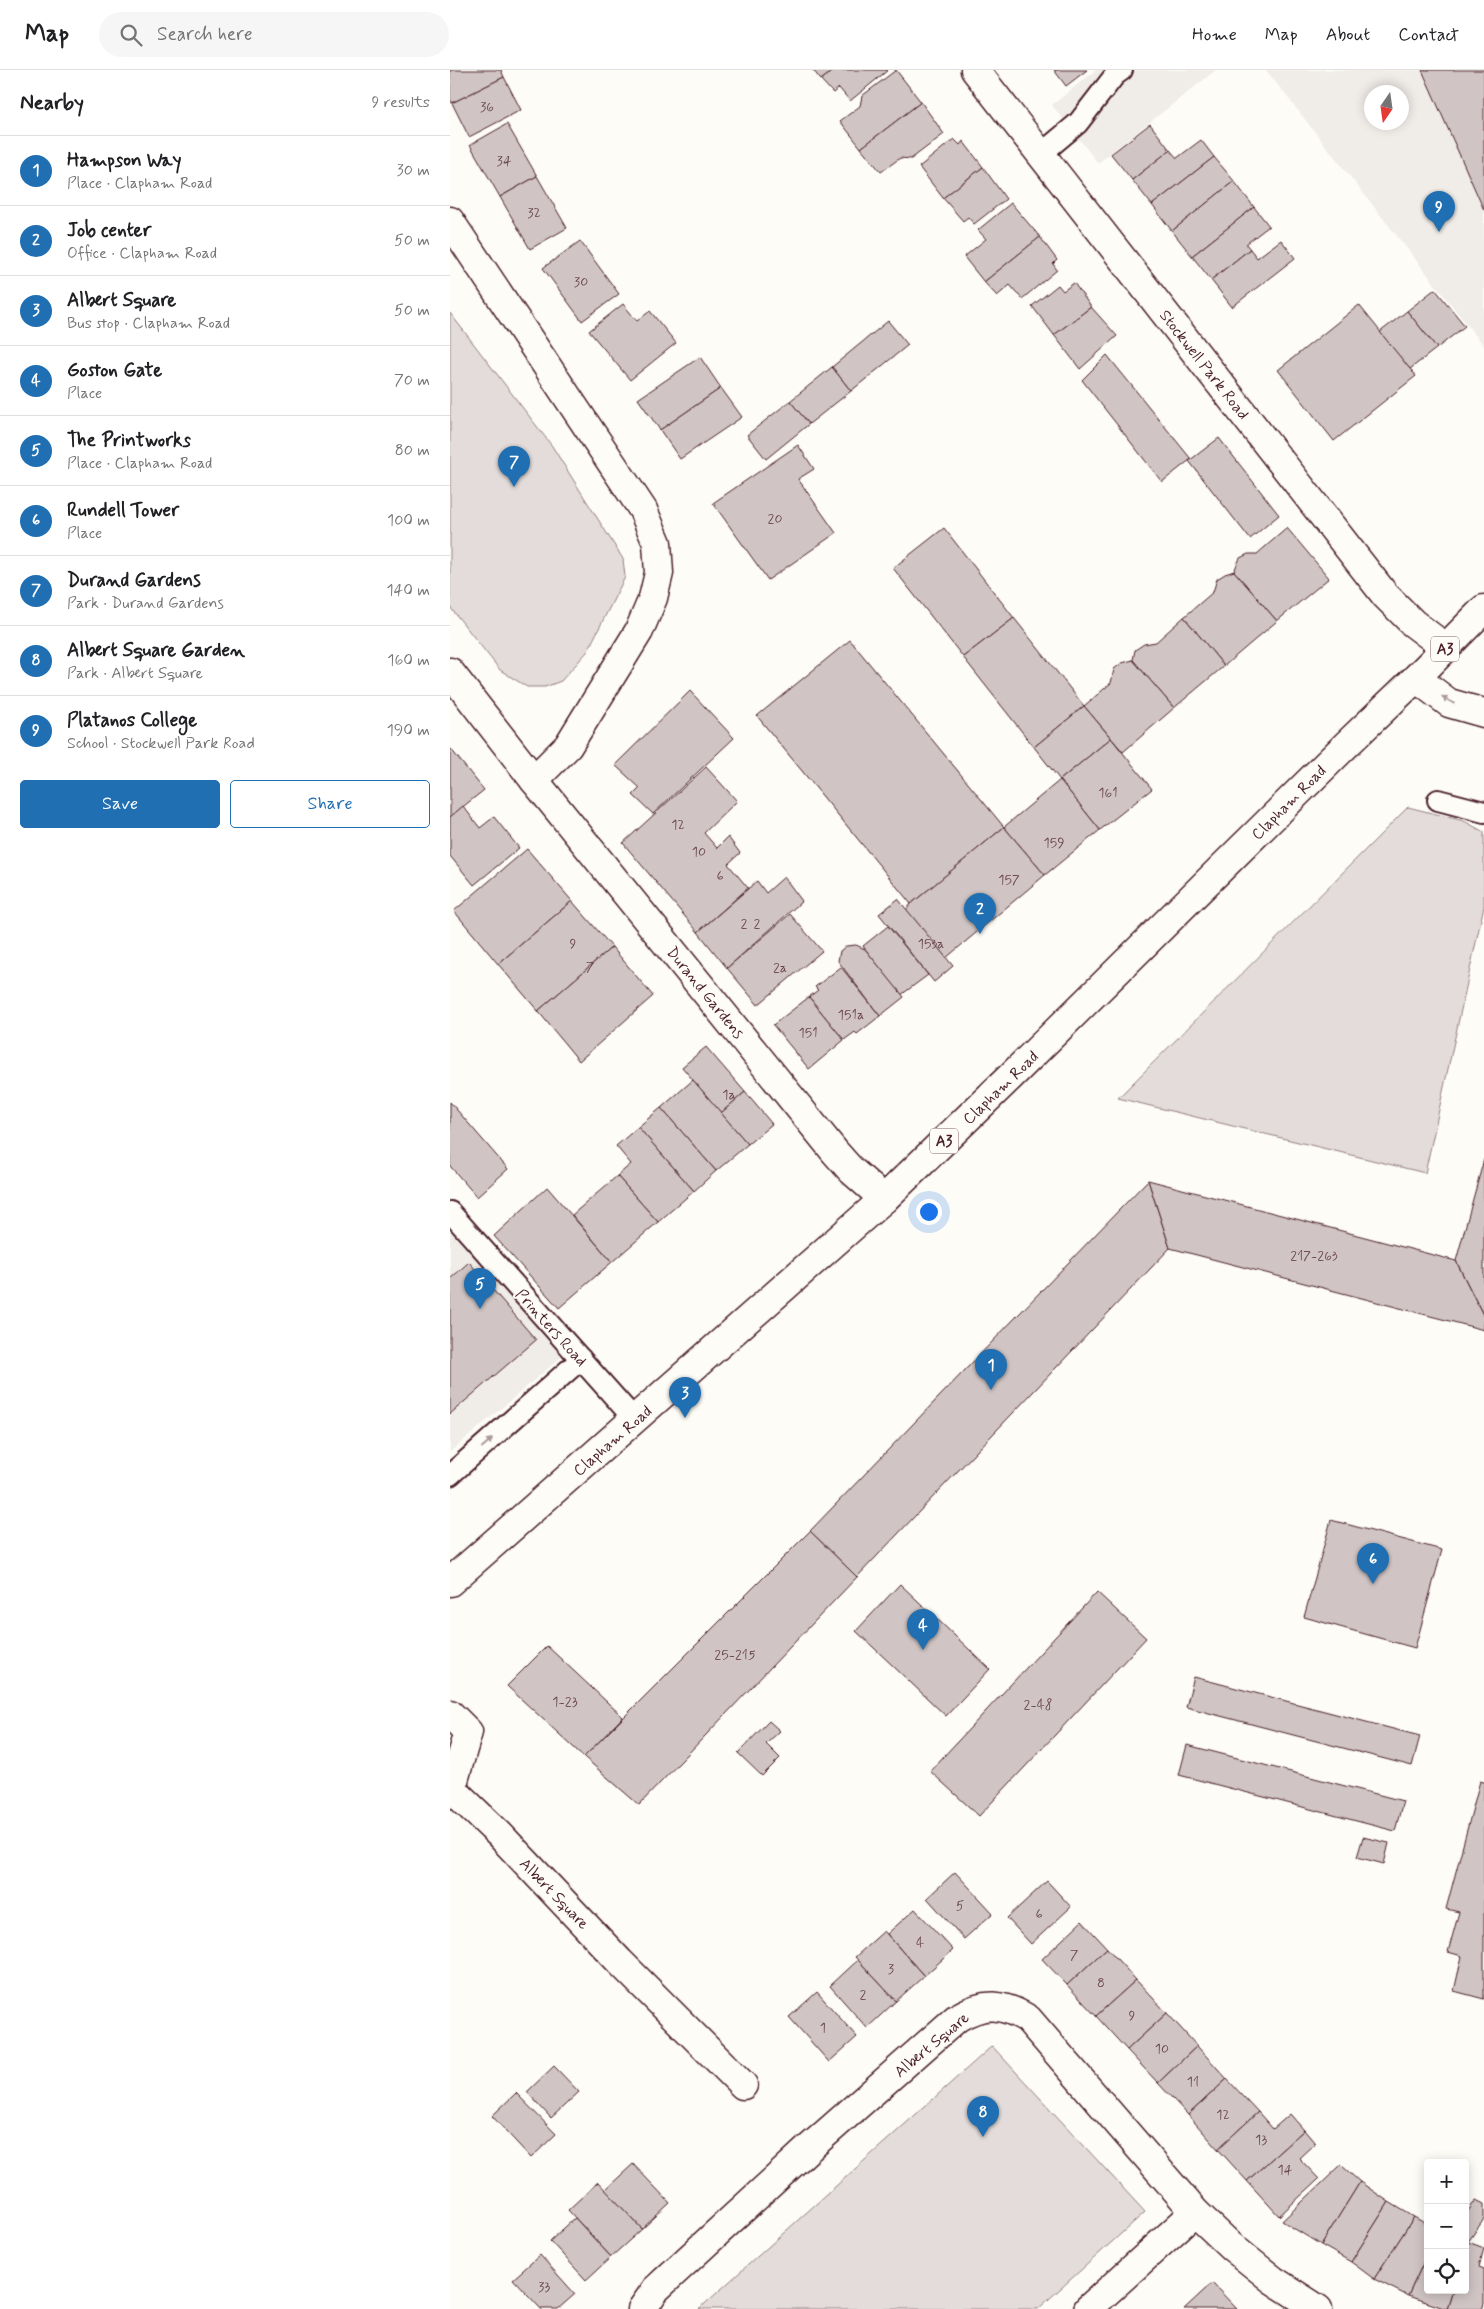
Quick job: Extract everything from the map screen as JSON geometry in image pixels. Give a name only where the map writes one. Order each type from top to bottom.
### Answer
[{"type":"main road","name":"Stockwell Park Road","points":[[974,70],[1385,595],[1413,623],[1446,648]]},
{"type":"main road","points":[[450,221],[643,510],[657,543],[659,573],[653,598],[639,631],[568,746],[534,780]]},
{"type":"main road","name":"Clapham Road","points":[[450,1582],[884,1199],[1416,678],[1484,609]]},
{"type":"main road","name":"Durand Gardens","points":[[450,672],[534,780],[835,1152],[851,1170],[884,1199]]},
{"type":"main road","points":[[1416,678],[1450,703],[1484,713]]},
{"type":"main road","name":"Albert Square","points":[[450,1714],[468,1732],[451,1787],[620,1962],[743,2085]]},
{"type":"main road","name":"Albert Square","points":[[642,2309],[663,2282],[807,2150],[950,2024],[972,2009],[988,2006],[1010,2008],[1028,2019],[1195,2212],[1232,2247],[1274,2280],[1318,2309]]},
{"type":"main road","points":[[1088,2309],[1195,2212]]},
{"type":"lane","points":[[1041,154],[1078,122],[1114,76],[1122,70]]},
{"type":"lane","points":[[1438,800],[1484,812]]},
{"type":"lane","name":"Printers Road","points":[[450,1212],[635,1420]]},
{"type":"lane","points":[[450,1475],[581,1359]]},
{"type":"shaded area","points":[[1096,70],[1216,70],[1098,163],[1052,105]]},
{"type":"shaded area","points":[[1266,70],[1484,70],[1484,346]]},
{"type":"shaded area","points":[[450,313],[552,446],[623,559],[625,577],[587,652],[561,681],[545,687],[527,687],[500,670],[450,607]]},
{"type":"shaded area","points":[[1408,807],[1464,821],[1484,832],[1484,906],[1425,1173],[1118,1098]]},
{"type":"shaded area","points":[[465,1221],[580,1341],[450,1452],[450,1234]]},
{"type":"shaded area","points":[[992,2046],[1145,2212],[1038,2309],[699,2309]]},
{"type":"building","points":[[450,70],[501,70],[504,77],[452,103],[450,99]]},
{"type":"building","points":[[813,70],[834,70],[821,80]]},
{"type":"building","points":[[834,70],[888,70],[850,101],[839,88],[833,93],[821,80]]},
{"type":"building","points":[[896,70],[921,102],[861,148],[840,121],[860,106],[862,96]]},
{"type":"building","points":[[1054,70],[1087,70],[1066,86]]},
{"type":"building","points":[[1422,70],[1484,70],[1484,210]]},
{"type":"building","points":[[504,77],[521,110],[469,137],[452,103]]},
{"type":"building","points":[[921,102],[944,134],[911,159],[900,158],[881,172],[861,148]]},
{"type":"building","points":[[507,124],[537,176],[500,197],[470,145]]},
{"type":"building","points":[[1150,124],[1170,150],[1132,180],[1111,154]]},
{"type":"building","points":[[954,139],[960,145],[963,141],[983,167],[943,198],[919,167]]},
{"type":"building","points":[[1201,140],[1214,157],[1152,205],[1132,180],[1170,150],[1177,158]]},
{"type":"building","points":[[1214,157],[1234,181],[1172,231],[1152,205]]},
{"type":"building","points":[[983,167],[1006,199],[974,224],[968,217],[963,221],[943,198]]},
{"type":"building","points":[[537,176],[567,228],[530,249],[500,197]]},
{"type":"building","points":[[1234,181],[1254,207],[1192,256],[1172,231]]},
{"type":"building","points":[[1011,203],[1040,237],[984,282],[964,257],[986,239],[978,230]]},
{"type":"building","points":[[1254,207],[1269,226],[1246,244],[1250,249],[1211,280],[1192,256]]},
{"type":"building","points":[[1040,237],[1057,260],[1053,264],[1057,270],[1022,299],[1010,285],[997,296],[984,282]]},
{"type":"building","points":[[1281,240],[1295,258],[1232,307],[1211,280],[1250,249],[1257,258]]},
{"type":"building","points":[[580,241],[619,294],[582,321],[543,268]]},
{"type":"building","points":[[1074,283],[1091,307],[1054,335],[1032,306],[1058,285],[1063,291]]},
{"type":"building","points":[[1435,289],[1465,326],[1437,348],[1407,311]]},
{"type":"building","points":[[623,304],[637,321],[650,311],[676,343],[630,380],[589,331]]},
{"type":"building","points":[[1359,305],[1416,376],[1334,441],[1278,370]]},
{"type":"building","points":[[1091,307],[1117,336],[1080,369],[1054,335]]},
{"type":"building","points":[[1407,311],[1437,348],[1410,369],[1380,332]]},
{"type":"building","points":[[888,321],[908,345],[851,391],[832,367]]},
{"type":"building","points":[[1107,355],[1191,459],[1162,482],[1082,380]]},
{"type":"building","points":[[700,357],[721,388],[660,430],[638,399]]},
{"type":"building","points":[[832,367],[851,391],[809,424],[790,401]]},
{"type":"building","points":[[721,388],[742,417],[680,459],[660,430]]},
{"type":"building","points":[[790,401],[809,424],[766,459],[747,435]]},
{"type":"building","points":[[1219,438],[1279,515],[1250,539],[1189,461]]},
{"type":"building","points":[[798,445],[814,469],[798,479],[836,533],[768,580],[713,503]]},
{"type":"building","points":[[944,528],[1014,618],[963,657],[893,568]]},
{"type":"building","points":[[1287,528],[1329,578],[1277,621],[1234,571],[1240,558],[1248,554],[1257,554]]},
{"type":"building","points":[[1234,571],[1277,621],[1224,666],[1184,617],[1213,592],[1217,579]]},
{"type":"building","points":[[1184,617],[1224,666],[1174,708],[1133,660],[1135,650],[1144,644],[1156,642]]},
{"type":"building","points":[[1014,618],[1084,706],[1034,747],[963,657]]},
{"type":"building","points":[[850,640],[1004,827],[911,904],[757,716]]},
{"type":"building","points":[[1133,660],[1174,708],[1123,752],[1084,706],[1111,683],[1114,669],[1122,663]]},
{"type":"building","points":[[690,691],[734,738],[653,814],[633,795],[640,788],[615,765]]},
{"type":"building","points":[[1084,706],[1111,738],[1060,780],[1034,747]]},
{"type":"building","points":[[1111,738],[1152,789],[1100,830],[1060,780]]},
{"type":"building","points":[[450,748],[484,790],[450,817]]},
{"type":"building","points":[[706,767],[737,801],[704,833],[717,848],[728,837],[740,853],[728,864],[748,888],[698,932],[623,843]]},
{"type":"building","points":[[1060,780],[1100,830],[1045,875],[1004,827]]},
{"type":"building","points":[[463,806],[480,828],[494,817],[519,848],[474,885],[450,856],[450,817]]},
{"type":"building","points":[[1004,827],[1045,875],[946,958],[906,910]]},
{"type":"building","points":[[527,849],[572,901],[498,964],[454,911]]},
{"type":"building","points":[[784,877],[802,901],[727,968],[698,932],[757,881],[766,893]]},
{"type":"building","points":[[898,899],[953,966],[934,982],[879,914]]},
{"type":"building","points":[[572,901],[612,947],[538,1011],[498,964]]},
{"type":"building","points":[[790,914],[822,951],[758,1005],[727,968]]},
{"type":"building","points":[[888,926],[928,975],[901,995],[863,946]]},
{"type":"building","points":[[856,945],[865,949],[904,997],[880,1016],[838,961],[840,951],[846,946]]},
{"type":"building","points":[[612,947],[653,996],[579,1061],[538,1011]]},
{"type":"building","points":[[841,967],[880,1016],[857,1034],[855,1032],[844,1040],[809,997],[818,990],[815,987]]},
{"type":"building","points":[[809,997],[844,1040],[809,1069],[773,1025]]},
{"type":"building","points":[[706,1047],[745,1092],[721,1113],[682,1067]]},
{"type":"building","points":[[693,1080],[748,1144],[716,1171],[661,1108]]},
{"type":"building","points":[[745,1092],[772,1124],[748,1144],[721,1113]]},
{"type":"building","points":[[450,1102],[508,1169],[477,1197],[450,1166]]},
{"type":"building","points":[[661,1108],[716,1171],[694,1191],[638,1127]]},
{"type":"building","points":[[638,1127],[694,1191],[658,1222],[617,1176],[631,1164],[616,1146]]},
{"type":"building","points":[[1484,1159],[1484,1317],[1456,1261]]},
{"type":"building","points":[[617,1176],[658,1222],[612,1262],[572,1215]]},
{"type":"building","points":[[1148,1180],[1170,1248],[857,1577],[810,1531]]},
{"type":"building","points":[[1148,1180],[1456,1261],[1484,1317],[1484,1330],[1170,1248]]},
{"type":"building","points":[[547,1187],[612,1262],[559,1308],[494,1236]]},
{"type":"building","points":[[469,1262],[536,1340],[450,1414],[450,1279]]},
{"type":"building","points":[[1331,1520],[1442,1550],[1415,1648],[1304,1617]]},
{"type":"building","points":[[810,1531],[857,1577],[639,1805],[584,1757]]},
{"type":"building","points":[[900,1584],[990,1669],[946,1716],[856,1631]]},
{"type":"building","points":[[1097,1592],[1146,1638],[979,1816],[930,1771]]},
{"type":"building","points":[[547,1646],[623,1717],[584,1757],[507,1686]]},
{"type":"building","points":[[1194,1677],[1420,1736],[1412,1766],[1186,1707]]},
{"type":"building","points":[[769,1721],[780,1731],[766,1744],[780,1758],[762,1776],[738,1753]]},
{"type":"building","points":[[1187,1745],[1403,1801],[1395,1831],[1179,1775]]},
{"type":"building","points":[[1480,1781],[1484,1782],[1484,1999],[1454,1991],[1462,1956],[1448,1952],[1459,1912],[1446,1909]]},
{"type":"building","points":[[1363,1837],[1389,1843],[1384,1864],[1357,1857]]},
{"type":"building","points":[[955,1872],[993,1913],[964,1939],[927,1898]]},
{"type":"building","points":[[1047,1881],[1071,1907],[1031,1944],[1007,1918]]},
{"type":"building","points":[[915,1909],[953,1950],[924,1976],[887,1934]]},
{"type":"building","points":[[1082,1921],[1107,1948],[1067,1985],[1042,1959]]},
{"type":"building","points":[[884,1931],[924,1976],[896,2001],[855,1957]]},
{"type":"building","points":[[1107,1948],[1136,1980],[1096,2016],[1067,1985]]},
{"type":"building","points":[[858,1960],[896,2001],[867,2028],[830,1986]]},
{"type":"building","points":[[1136,1980],[1167,2013],[1127,2050],[1096,2016]]},
{"type":"building","points":[[817,1992],[857,2037],[829,2062],[789,2017]]},
{"type":"building","points":[[1167,2013],[1197,2046],[1158,2083],[1127,2050]]},
{"type":"building","points":[[1197,2046],[1227,2079],[1188,2115],[1158,2083]]},
{"type":"building","points":[[554,2066],[579,2092],[551,2118],[527,2092]]},
{"type":"building","points":[[1227,2079],[1258,2112],[1218,2149],[1188,2115]]},
{"type":"building","points":[[516,2093],[556,2134],[531,2158],[492,2116]]},
{"type":"building","points":[[1258,2112],[1273,2129],[1290,2114],[1304,2130],[1247,2181],[1218,2149]]},
{"type":"building","points":[[1304,2130],[1315,2143],[1299,2158],[1319,2179],[1279,2216],[1247,2181]]},
{"type":"building","points":[[633,2164],[670,2203],[642,2229],[605,2190]]},
{"type":"building","points":[[1341,2165],[1360,2182],[1321,2245],[1282,2221]]},
{"type":"building","points":[[598,2182],[642,2229],[611,2257],[568,2210]]},
{"type":"building","points":[[1360,2182],[1389,2202],[1351,2262],[1321,2245]]},
{"type":"building","points":[[1476,2200],[1484,2204],[1484,2219],[1469,2241],[1469,2210]]},
{"type":"building","points":[[1389,2202],[1414,2217],[1374,2279],[1351,2262]]},
{"type":"building","points":[[1414,2217],[1424,2223],[1424,2262],[1408,2296],[1374,2279]]},
{"type":"building","points":[[575,2218],[611,2257],[586,2280],[550,2241]]},
{"type":"building","points":[[1469,2242],[1484,2248],[1479,2267],[1484,2269],[1484,2304],[1482,2309],[1447,2309],[1452,2294],[1469,2294]]},
{"type":"building","points":[[540,2255],[575,2294],[558,2309],[541,2309],[513,2279]]},
{"type":"building","points":[[1424,2262],[1424,2294],[1452,2294],[1447,2309],[1408,2296]]},
{"type":"building","points":[[1212,2283],[1237,2309],[1184,2309]]},
{"type":"place","name":"Platanos College","points":[[1439,232]]},
{"type":"place","name":"Durand Gardens","points":[[514,487]]},
{"type":"place","name":"Job center","points":[[980,934]]},
{"type":"place","name":"The Printworks","points":[[480,1309]]},
{"type":"place","name":"Hampson Way","points":[[991,1390]]},
{"type":"place","name":"Albert Square","points":[[685,1418]]},
{"type":"place","name":"Rundell Tower","points":[[1373,1584]]},
{"type":"place","name":"Goston Gate","points":[[923,1650]]},
{"type":"place","name":"Albert Square Garden","points":[[983,2137]]}]
